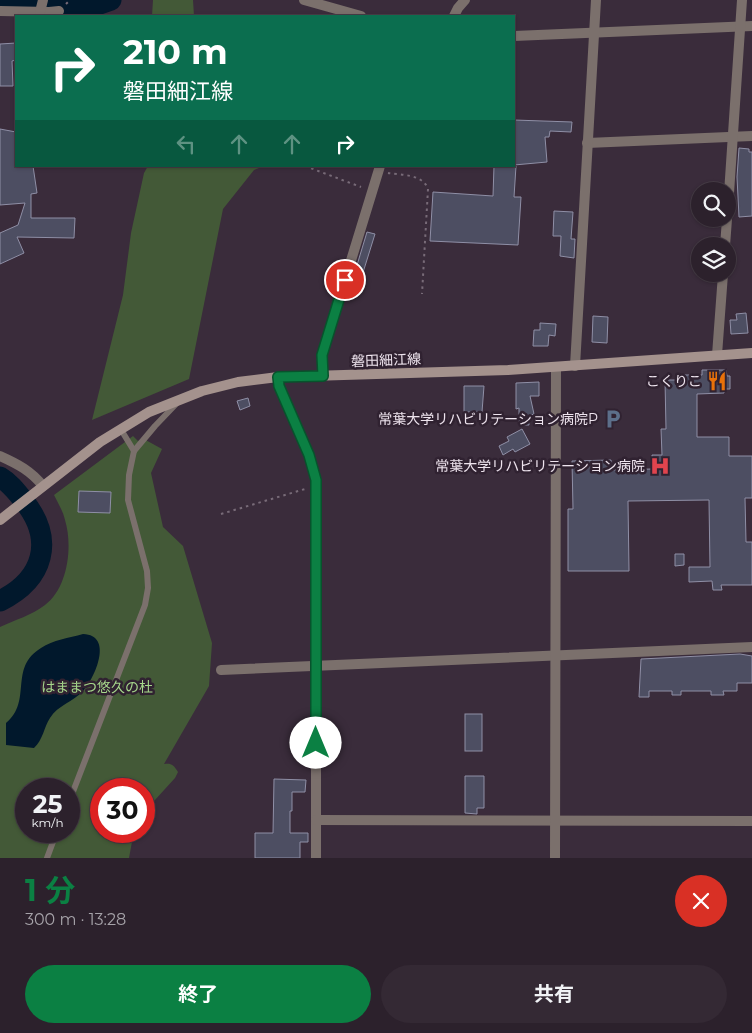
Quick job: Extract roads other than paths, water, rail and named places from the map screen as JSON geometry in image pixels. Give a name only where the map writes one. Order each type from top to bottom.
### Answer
[{"type":"main road","name":"磐田細江線","points":[[0,520],[120,428],[149,412],[184,397],[238,382],[278,377],[508,370],[752,353]]},
{"type":"street","points":[[40,12],[43,0]]},
{"type":"street","points":[[304,0],[357,15]]},
{"type":"street","points":[[454,15],[465,0]]},
{"type":"street","points":[[574,366],[596,0]]},
{"type":"street","points":[[730,182],[742,0]]},
{"type":"street","points":[[0,11],[59,11]]},
{"type":"street","points":[[515,36],[752,26]]},
{"type":"street","points":[[587,143],[752,136]]},
{"type":"street","points":[[323,376],[322,355],[379,168]]},
{"type":"street","points":[[717,356],[722,282]]},
{"type":"street","points":[[555,858],[556,367]]},
{"type":"street","points":[[278,377],[279,386],[309,455],[316,487],[316,858]]},
{"type":"street","points":[[0,456],[23,466],[35,477],[39,490]]},
{"type":"street","points":[[221,670],[752,647]]},
{"type":"street","points":[[316,820],[752,821]]},
{"type":"lane","points":[[78,778],[145,605],[148,588],[147,571],[128,500],[127,487],[134,451],[155,426],[184,397]]},
{"type":"lane","points":[[120,428],[134,451]]},
{"type":"lane","points":[[47,858],[53,843]]},
{"type":"water","points":[[83,634],[92,636],[98,642],[100,649],[96,668],[88,685],[79,695],[53,714],[34,748],[6,745],[6,723],[14,714],[18,705],[25,665],[31,656],[51,643]]},
{"type":"waterway","points":[[0,2],[88,8],[111,0]]},
{"type":"waterway","points":[[0,477],[16,491],[34,516],[40,530],[42,544],[35,570],[27,582],[0,601]]},
{"type":"place","name":"こくりこ","points":[[717,381]]},
{"type":"place","name":"常葉大学リハビリテーション病院P","points":[[613,419]]},
{"type":"place","name":"常葉大学リハビリテーション病院","points":[[660,466]]},
{"type":"park label","name":"はままつ悠久の杜","points":[[97,687]]}]
